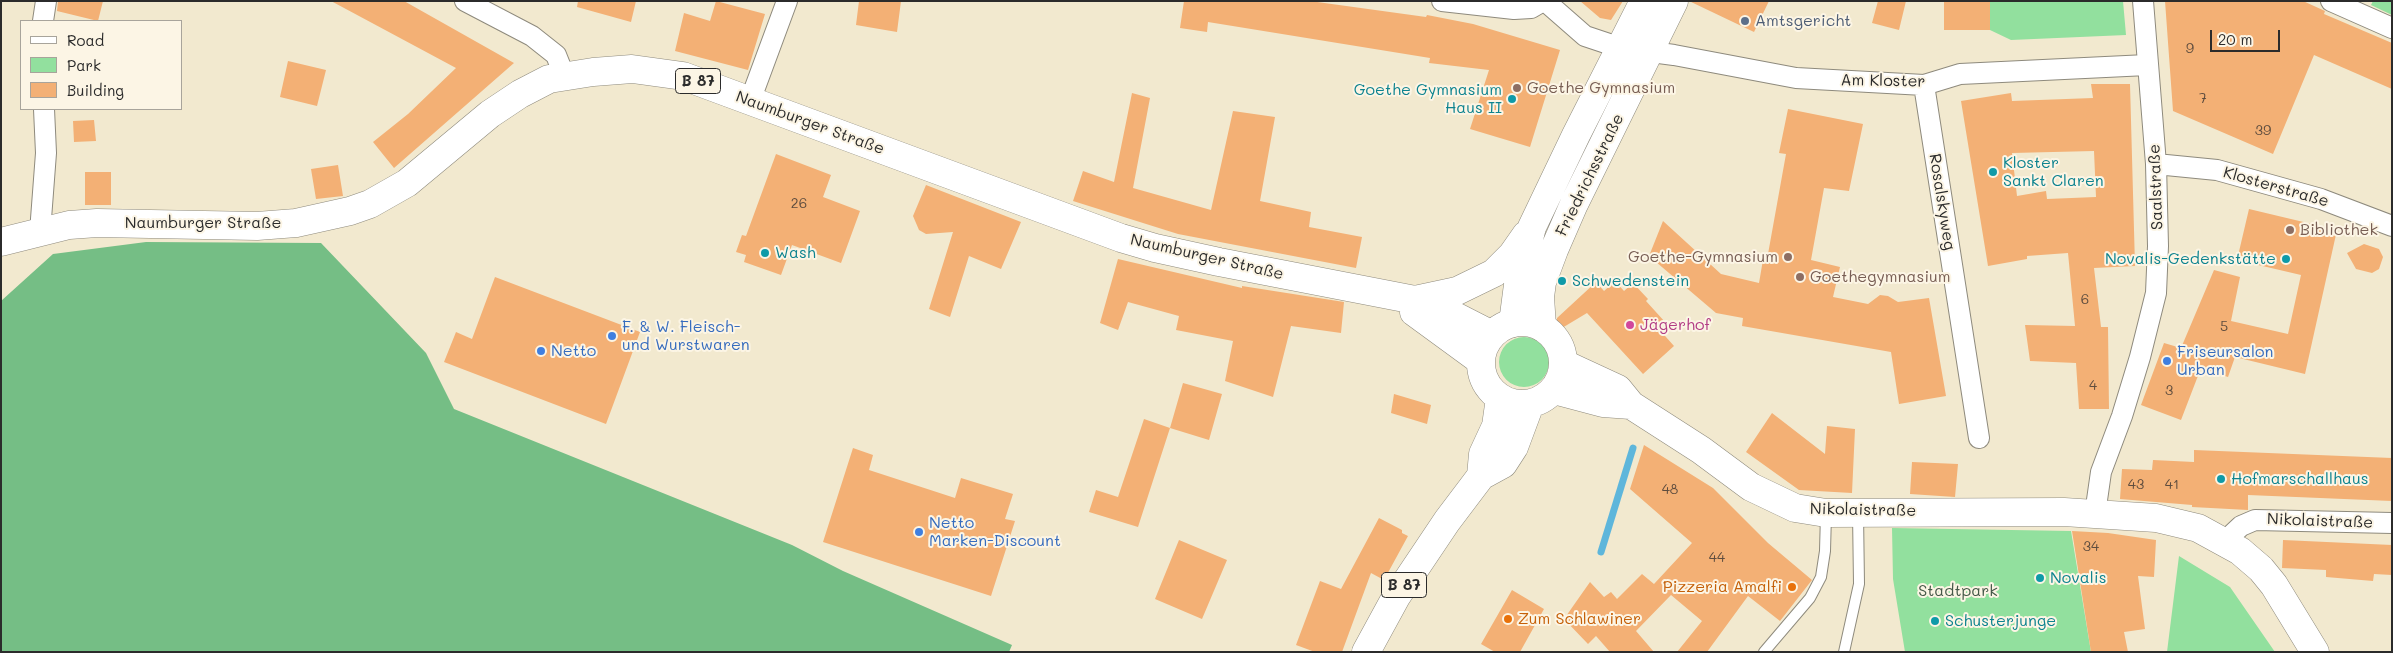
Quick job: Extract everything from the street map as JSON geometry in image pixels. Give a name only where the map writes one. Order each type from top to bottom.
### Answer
[{"type":"main road","name":"Friedrichsstraße","points":[[1503,329],[1532,227],[1644,1]]},
{"type":"main road","name":"Friedrichsstraße","points":[[1542,327],[1540,297],[1542,282],[1554,250],[1574,204],[1674,1]]},
{"type":"main road","name":"Naumburger Straße","points":[[1,242],[69,225],[97,223],[257,226],[296,223],[350,212],[370,204],[407,183],[490,114],[520,94],[549,79],[632,69],[656,70],[683,76],[1138,243],[1219,262],[1377,292]]},
{"type":"main road","points":[[1415,300],[1457,291],[1494,273],[1512,255],[1532,227]]},
{"type":"main road","name":"B 87","points":[[1377,292],[1415,300],[1503,329]]},
{"type":"main road","name":"B 87","points":[[1377,292],[1425,318],[1481,361]]},
{"type":"main road","points":[[1528,322],[1542,327],[1558,342],[1564,364],[1561,378],[1554,390],[1543,399],[1530,404],[1514,404],[1500,398],[1486,382],[1481,361],[1484,347],[1503,329],[1528,322]]},
{"type":"main road","name":"Nikolaistraße","points":[[1564,364],[1618,389],[1631,405],[1701,450],[1751,487],[1795,508],[1826,513],[2064,512],[2172,520],[2198,528],[2225,541],[2251,560],[2265,575],[2315,652]]},
{"type":"main road","name":"Nikolaistraße","points":[[1554,390],[1604,403],[1631,405]]},
{"type":"main road","name":"B 87","points":[[1481,476],[1484,454],[1496,426],[1500,398]]},
{"type":"main road","name":"B 87","points":[[1366,652],[1380,624],[1418,563],[1481,476],[1503,464],[1514,447],[1530,404]]},
{"type":"street","points":[[43,20],[46,1]]},
{"type":"street","points":[[464,1],[532,36],[556,55],[564,76]]},
{"type":"street","points":[[750,100],[787,1]]},
{"type":"street","points":[[1442,1],[1514,9],[1531,8],[1544,1]]},
{"type":"street","name":"Am Kloster","points":[[1544,1],[1585,36],[1621,48],[1796,78],[1925,95],[1960,74],[2147,65]]},
{"type":"street","name":"Saalstraße","points":[[2095,514],[2101,472],[2138,365],[2156,293],[2158,246],[2156,164],[2143,1]]},
{"type":"street","points":[[2331,1],[2392,28]]},
{"type":"street","name":"Rosalskyweg","points":[[1925,95],[1979,438]]},
{"type":"street","points":[[40,232],[46,153],[44,110]]},
{"type":"street","name":"Klosterstraße","points":[[2156,164],[2217,170],[2321,199],[2392,226]]},
{"type":"street","name":"Nikolaistraße","points":[[2225,541],[2241,526],[2254,520],[2392,524]]},
{"type":"lane","points":[[1844,652],[1859,584],[1858,512]]},
{"type":"lane","points":[[1764,652],[1810,598],[1821,577],[1825,551],[1826,513]]},
{"type":"green space","points":[[1990,1],[2123,1],[2126,35],[2011,40],[1990,30]]},
{"type":"green space","points":[[2373,1],[2392,1],[2392,15],[2371,5]]},
{"type":"green space","points":[[146,242],[321,243],[426,353],[454,409],[792,545],[843,571],[1012,645],[1009,652],[1,652],[1,301],[53,254]]},
{"type":"green space","points":[[1524,337],[1542,344],[1549,362],[1542,380],[1524,387],[1506,380],[1499,362],[1506,344]]},
{"type":"green space","name":"Stadtpark","points":[[1892,528],[2071,531],[2091,652],[1905,652],[1893,579]]},
{"type":"green space","points":[[2179,556],[2230,587],[2275,652],[2167,652]]},
{"type":"building","points":[[58,1],[103,1],[98,20],[57,11]]},
{"type":"building","points":[[331,1],[404,1],[514,63],[394,168],[373,142],[408,114],[456,68]]},
{"type":"building","points":[[578,1],[636,1],[631,22],[577,7]]},
{"type":"building","points":[[716,1],[765,14],[748,70],[675,51],[684,13],[710,21]]},
{"type":"building","points":[[859,1],[901,1],[897,32],[856,25]]},
{"type":"building","points":[[1184,1],[1310,1],[1426,17],[1427,15],[1473,24],[1560,50],[1530,147],[1470,129],[1489,70],[1429,63],[1430,58],[1208,22],[1207,32],[1180,28]]},
{"type":"building","points":[[1580,1],[1623,1],[1611,20],[1600,18]]},
{"type":"building","name":"Amtsgericht","points":[[1689,1],[1769,1],[1754,32]]},
{"type":"building","points":[[1878,1],[1906,1],[1899,30],[1872,23]]},
{"type":"building","points":[[1944,1],[1990,1],[1990,30],[1944,30]]},
{"type":"building","points":[[2165,1],[2303,1],[2325,11],[2324,14],[2392,43],[2392,89],[2314,55],[2273,154],[2173,111]]},
{"type":"building","points":[[288,61],[326,70],[317,106],[280,97]]},
{"type":"building","name":"Kloster Sankt Claren","points":[[2091,84],[2130,84],[2135,266],[2094,268],[2101,327],[2108,327],[2109,409],[2079,409],[2076,363],[2030,361],[2025,325],[2075,326],[2068,253],[2027,256],[2027,259],[1988,266],[1961,101],[2011,93],[2012,101],[2093,98]],"holes":[[[2094,151],[2096,197],[2047,199],[2046,191],[2017,196],[2012,153]]]},
{"type":"building","points":[[1132,93],[1150,98],[1133,188],[1211,210],[1233,111],[1275,117],[1260,201],[1311,212],[1309,227],[1362,237],[1356,268],[1178,234],[1073,201],[1083,171],[1114,182]]},
{"type":"building","name":"Goethe-Gymnasium","points":[[1788,109],[1863,124],[1849,191],[1824,188],[1811,260],[1840,267],[1833,297],[1868,304],[1880,295],[1888,296],[1898,302],[1929,298],[1946,396],[1899,404],[1891,352],[1742,326],[1743,318],[1716,313],[1649,256],[1663,221],[1721,274],[1759,283],[1764,254],[1768,254],[1786,154],[1779,153]]},
{"type":"building","points":[[94,120],[96,141],[74,142],[73,121]]},
{"type":"building","points":[[776,154],[831,175],[823,197],[860,211],[841,263],[792,245],[781,275],[744,262],[746,255],[736,252],[742,235],[746,236]]},
{"type":"building","points":[[338,165],[343,196],[316,199],[311,169]]},
{"type":"building","points":[[85,172],[111,172],[111,205],[85,205]]},
{"type":"building","points":[[926,185],[1021,222],[1001,269],[969,256],[950,317],[929,309],[953,232],[926,234],[919,230],[913,216]]},
{"type":"building","points":[[2249,209],[2337,230],[2305,374],[2235,357],[2228,377],[2201,368],[2181,420],[2141,405],[2164,343],[2181,348],[2214,270],[2240,277],[2231,321],[2288,334],[2301,275],[2237,260]]},
{"type":"building","points":[[2364,244],[2379,249],[2383,257],[2379,269],[2372,273],[2356,269],[2347,253]]},
{"type":"building","points":[[1118,259],[1242,288],[1242,286],[1344,302],[1341,333],[1291,326],[1273,397],[1225,381],[1233,341],[1176,330],[1179,316],[1128,302],[1118,330],[1100,323]]},
{"type":"building","name":"Netto","points":[[495,277],[640,332],[606,424],[444,362],[456,332],[472,339]]},
{"type":"building","name":"Jägerhof","points":[[1615,281],[1624,291],[1633,283],[1648,299],[1646,301],[1665,322],[1658,328],[1674,346],[1643,374],[1587,313],[1557,331],[1557,318],[1596,282],[1604,291]]},
{"type":"building","points":[[1183,383],[1222,394],[1209,440],[1170,428]]},
{"type":"building","points":[[1394,394],[1431,405],[1427,424],[1391,413]]},
{"type":"building","points":[[1772,413],[1825,454],[1827,426],[1855,429],[1852,493],[1799,490],[1746,452]]},
{"type":"building","points":[[1144,419],[1170,428],[1138,527],[1089,512],[1096,490],[1118,497]]},
{"type":"building","points":[[1644,445],[1713,488],[1768,543],[1812,580],[1780,621],[1748,596],[1707,652],[1677,652],[1702,621],[1671,595],[1636,631],[1654,652],[1610,652],[1596,636],[1588,644],[1564,619],[1590,582],[1604,597],[1611,592],[1617,599],[1642,574],[1654,584],[1692,543],[1630,489]]},
{"type":"building","name":"Netto Marken-Discount","points":[[853,448],[873,455],[869,470],[955,498],[961,478],[1013,494],[1005,519],[1015,521],[991,596],[823,542]]},
{"type":"building","points":[[2194,450],[2392,458],[2392,501],[2248,495],[2248,510],[2192,507],[2192,505],[2120,499],[2122,469],[2152,470],[2153,460],[2194,462]]},
{"type":"building","points":[[1912,462],[1958,464],[1955,497],[1910,494]]},
{"type":"building","points":[[1379,518],[1402,530],[1402,533],[1408,536],[1384,580],[1371,573],[1342,652],[1315,652],[1296,645],[1320,581],[1341,589]]},
{"type":"building","points":[[2072,531],[2108,533],[2156,540],[2154,577],[2138,576],[2145,629],[2124,632],[2128,652],[2091,652]]},
{"type":"building","points":[[1179,540],[1227,560],[1202,619],[1155,599]]},
{"type":"building","points":[[2283,540],[2392,545],[2392,575],[2374,574],[2373,581],[2326,577],[2326,570],[2282,568]]},
{"type":"building","points":[[1512,590],[1544,609],[1520,652],[1495,652],[1481,644]]},
{"type":"waterway","points":[[1601,552],[1633,448]]},
{"type":"place","name":"Amtsgericht","points":[[1745,21]]},
{"type":"place","name":"Goethe Gymnasium","points":[[1517,88]]},
{"type":"place","name":"Goethe Gymnasium Haus II","points":[[1512,99]]},
{"type":"place","name":"Kloster Sankt Claren","points":[[1993,172]]},
{"type":"place","name":"Bibliothek","points":[[2290,230]]},
{"type":"place","name":"Wash","points":[[765,253]]},
{"type":"place","name":"Goethe-Gymnasium","points":[[1788,257]]},
{"type":"place","name":"Novalis-Gedenkstätte","points":[[2286,259]]},
{"type":"place","name":"Goethegymnasium","points":[[1800,277]]},
{"type":"place","name":"Schwedenstein","points":[[1562,281]]},
{"type":"place","name":"Jägerhof","points":[[1630,325]]},
{"type":"place","name":"F. & W. Fleisch- und Wurstwaren","points":[[612,336]]},
{"type":"place","name":"Netto","points":[[541,351]]},
{"type":"place","name":"Friseursalon Urban","points":[[2167,361]]},
{"type":"place","name":"Hofmarschallhaus","points":[[2221,479]]},
{"type":"place","name":"Netto Marken-Discount","points":[[919,532]]},
{"type":"place","name":"Novalis","points":[[2040,578]]},
{"type":"place","name":"Pizzeria Amalfi","points":[[1792,587]]},
{"type":"place","name":"Zum Schlawiner","points":[[1508,619]]},
{"type":"place","name":"Schusterjunge","points":[[1935,621]]}]
